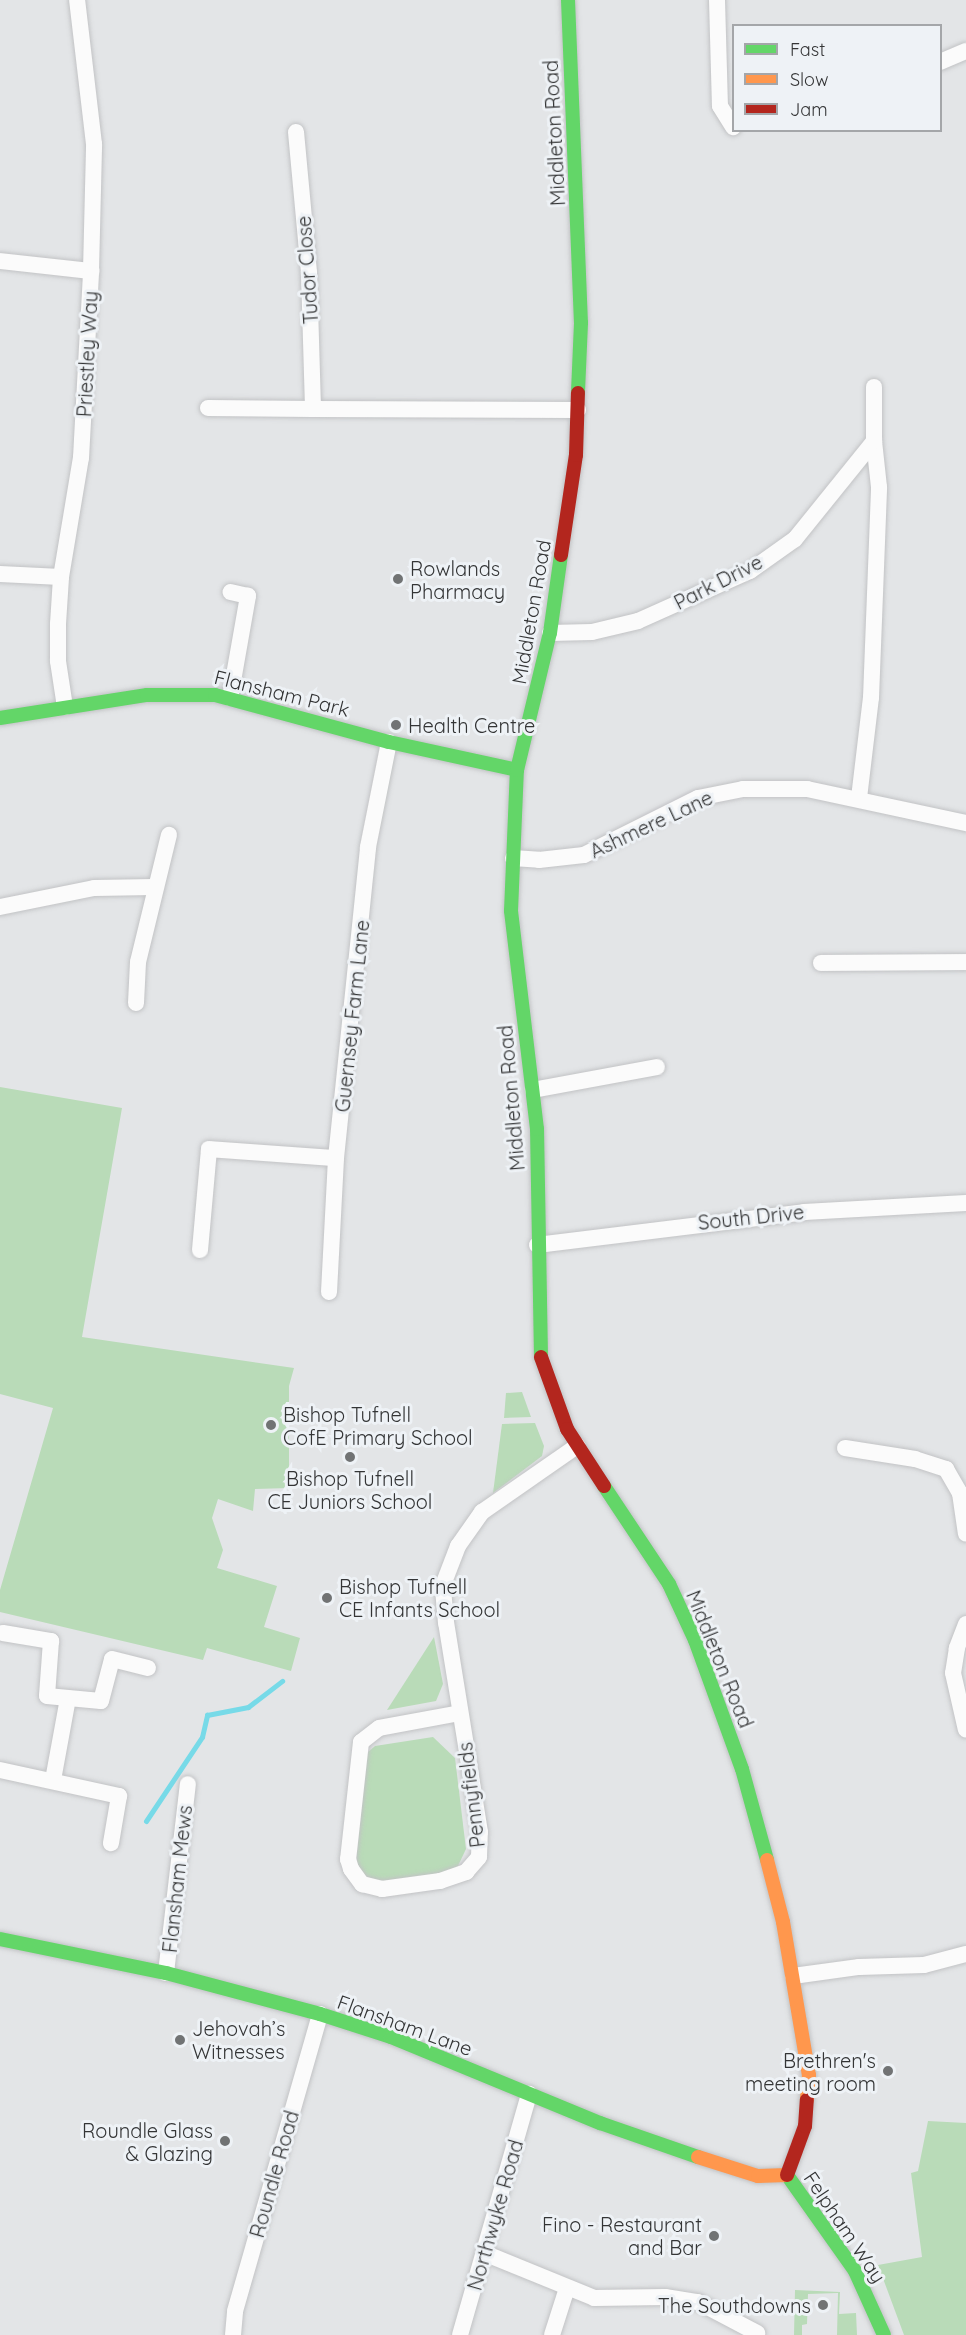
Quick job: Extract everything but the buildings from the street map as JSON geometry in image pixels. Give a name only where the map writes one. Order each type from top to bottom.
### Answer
[{"type":"main road","name":"Middleton Road","points":[[568,0],[581,323],[576,455],[550,633],[517,770],[511,911],[533,1090],[540,1355],[557,1406],[577,1446],[669,1584],[695,1640],[742,1769],[771,1872],[793,1976],[809,2075],[805,2126],[787,2175]]},
{"type":"main road","name":"Flansham Park","points":[[0,718],[65,706],[187,692],[230,698],[389,742],[517,770]]},
{"type":"main road","name":"Flansham Lane","points":[[0,1939],[166,1973],[320,2014],[391,2037],[529,2094],[758,2176],[787,2175]]},
{"type":"main road","name":"Felpham Way","points":[[787,2175],[855,2271],[884,2335]]},
{"type":"street","name":"Priestley Way","points":[[65,706],[58,661],[61,577],[81,458],[92,271],[94,144],[77,0]]},
{"type":"street","points":[[717,0],[720,106],[732,125]]},
{"type":"street","points":[[942,61],[966,51]]},
{"type":"street","name":"Tudor Close","points":[[296,132],[309,273],[313,409]]},
{"type":"street","points":[[0,261],[92,271]]},
{"type":"street","points":[[859,798],[871,698],[879,487],[874,441],[874,387]]},
{"type":"street","points":[[208,408],[578,410]]},
{"type":"street","name":"Park Drive","points":[[550,633],[592,632],[638,621],[750,571],[795,539],[874,441]]},
{"type":"street","points":[[0,574],[61,577]]},
{"type":"street","points":[[230,592],[248,596],[230,698]]},
{"type":"street","name":"Guernsey Farm Lane","points":[[329,1292],[336,1158],[368,847],[389,742]]},
{"type":"street","name":"Ashmere Lane","points":[[513,858],[539,860],[584,855],[698,798],[719,792],[807,789],[859,798],[966,823]]},
{"type":"street","points":[[136,1003],[138,962],[154,887],[169,835]]},
{"type":"street","points":[[0,907],[94,888],[154,887]]},
{"type":"street","points":[[821,963],[966,962]]},
{"type":"street","points":[[533,1090],[657,1067]]},
{"type":"street","points":[[200,1250],[208,1149],[336,1158]]},
{"type":"street","name":"South Drive","points":[[537,1245],[750,1217],[966,1203]]},
{"type":"street","name":"Pennyfields","points":[[460,1713],[379,1728],[361,1742],[348,1858],[351,1869],[362,1884],[382,1889],[440,1881],[466,1872],[479,1857],[480,1832],[444,1605],[444,1585],[452,1560],[469,1528],[482,1512],[577,1446]]},
{"type":"street","points":[[845,1448],[915,1459],[946,1469],[960,1493],[966,1534]]},
{"type":"street","points":[[966,1624],[957,1648],[953,1673],[966,1730]]},
{"type":"street","points":[[3,1633],[51,1641],[47,1696],[101,1701],[112,1659],[148,1668]]},
{"type":"street","points":[[53,1780],[68,1698]]},
{"type":"street","points":[[0,1770],[119,1796],[111,1843]]},
{"type":"street","name":"Flansham Mews","points":[[166,1973],[188,1784]]},
{"type":"street","points":[[793,1976],[840,1968],[924,1965],[966,1954]]},
{"type":"street","name":"Roundle Road","points":[[233,2335],[235,2311],[320,2014]]},
{"type":"street","name":"Northwyke Road","points":[[460,2335],[529,2094]]},
{"type":"street","points":[[484,2253],[567,2288],[608,2300],[680,2297],[698,2302],[757,2333]]},
{"type":"street","points":[[552,2335],[567,2288]]},
{"type":"green space","name":"Bishop Tufnell CofE Primary School","points":[[0,1087],[122,1108],[82,1337],[294,1368],[289,1386],[289,1488],[255,1489],[253,1511],[218,1499],[212,1518],[223,1550],[217,1568],[277,1586],[264,1627],[300,1638],[291,1671],[207,1648],[203,1660],[0,1612],[0,1590],[53,1408],[0,1394]]},
{"type":"green space","points":[[522,1392],[531,1417],[504,1418],[506,1393]]},
{"type":"green space","points":[[535,1423],[544,1446],[542,1456],[493,1493],[502,1424]]},
{"type":"green space","points":[[434,1637],[443,1684],[436,1701],[387,1710]]},
{"type":"green space","points":[[433,1737],[455,1758],[466,1849],[457,1868],[448,1873],[381,1883],[361,1874],[356,1862],[367,1753],[375,1746]]},
{"type":"green space","points":[[928,2121],[966,2123],[966,2335],[904,2335],[878,2265],[922,2257],[911,2173],[918,2171]]},
{"type":"green space","points":[[795,2290],[840,2292],[839,2314],[856,2313],[857,2335],[837,2335],[838,2293],[808,2294],[807,2324],[802,2325],[802,2335],[794,2335]]},
{"type":"waterway","points":[[146,1821],[202,1737],[207,1715],[248,1707],[282,1681]]},
{"type":"traffic: fast","points":[[568,0],[581,323],[578,393]]},
{"type":"traffic: fast","points":[[541,1357],[537,1129],[511,911],[517,770],[550,633],[561,555]]},
{"type":"traffic: fast","points":[[0,718],[147,695],[215,695],[389,742],[517,770]]},
{"type":"traffic: fast","points":[[604,1486],[669,1584],[695,1640],[742,1769],[767,1860]]},
{"type":"traffic: fast","points":[[0,1939],[166,1973],[320,2014],[391,2037],[600,2123],[698,2157]]},
{"type":"traffic: fast","points":[[787,2175],[855,2271],[884,2335]]},
{"type":"traffic: slow","points":[[767,1860],[783,1922],[809,2075],[807,2100]]},
{"type":"traffic: slow","points":[[698,2157],[758,2176],[787,2175]]},
{"type":"traffic: jam","points":[[561,555],[576,455],[578,393]]},
{"type":"traffic: jam","points":[[541,1357],[567,1429],[604,1486]]},
{"type":"traffic: jam","points":[[787,2175],[805,2126],[807,2100]]},
{"type":"place","name":"Rowlands Pharmacy","points":[[398,579]]},
{"type":"place","name":"Health Centre","points":[[396,725]]},
{"type":"place","name":"Bishop Tufnell CofE Primary School","points":[[271,1425]]},
{"type":"place","name":"Bishop Tufnell CE Juniors School","points":[[350,1457]]},
{"type":"place","name":"Bishop Tufnell CE Infants School","points":[[327,1598]]},
{"type":"place","name":"Jehovah’s Witnesses","points":[[180,2040]]},
{"type":"place","name":"Brethren's meeting room","points":[[888,2071]]},
{"type":"place","name":"Roundle Glass & Glazing","points":[[225,2141]]},
{"type":"place","name":"Fino - Restaurant and Bar","points":[[714,2236]]},
{"type":"place","name":"The Southdowns","points":[[823,2305]]}]
